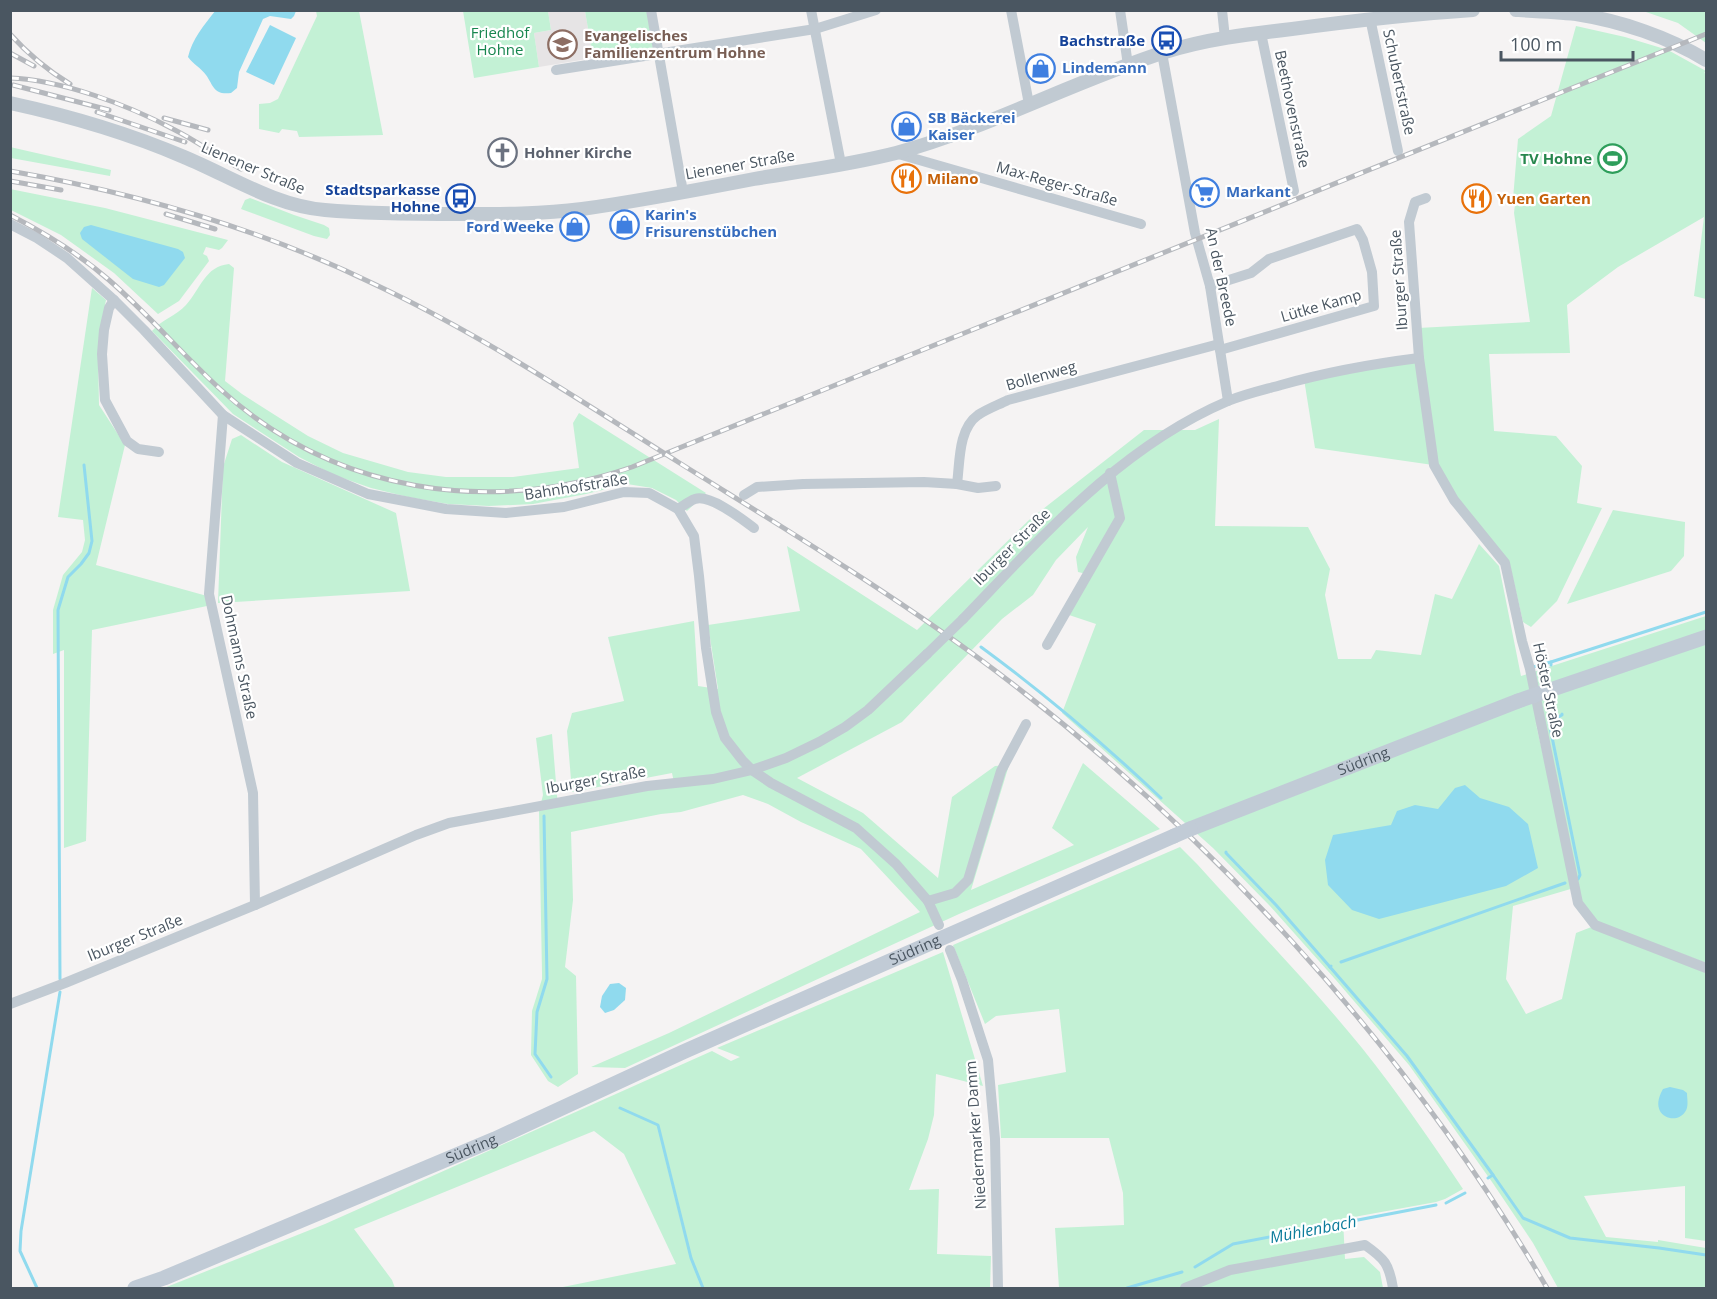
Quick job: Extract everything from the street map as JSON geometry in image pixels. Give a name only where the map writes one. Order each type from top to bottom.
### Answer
[{"type":"main road","name":"Südring","points":[[135,1288],[164,1278],[495,1139],[683,1052],[1190,829],[1518,701],[1707,637]]},
{"type":"street","points":[[651,10],[683,192]]},
{"type":"street","points":[[812,10],[841,164]]},
{"type":"street","points":[[556,69],[815,29],[876,10]]},
{"type":"street","points":[[1011,10],[1029,104]]},
{"type":"street","points":[[1120,10],[1128,65]]},
{"type":"street","points":[[1222,10],[1226,38]]},
{"type":"street","name":"Lienener Straße","points":[[10,103],[85,122],[144,141],[298,206],[404,214],[541,213],[581,209],[683,192],[895,153],[963,130],[1128,65],[1193,44],[1370,18],[1473,10]]},
{"type":"street","points":[[1516,10],[1576,12],[1648,33],[1707,60]]},
{"type":"street","name":"Schubertstraße","points":[[1370,18],[1398,151]]},
{"type":"street","name":"Beethovenstraße","points":[[1261,33],[1294,191]]},
{"type":"street","name":"An der Breede","points":[[1162,53],[1197,239],[1210,286],[1228,401]]},
{"type":"street","name":"Max-Reger-Straße","points":[[895,153],[1141,224]]},
{"type":"street","name":"Iburger Straße","points":[[10,1004],[255,905],[449,823],[647,786],[713,779],[752,770],[786,758],[819,742],[845,727],[875,704],[963,619],[1081,499],[1110,473],[1159,438],[1228,401],[1252,393],[1322,373],[1419,358],[1410,222],[1415,202],[1426,198]]},
{"type":"street","name":"Bahnhofstraße","points":[[10,224],[38,238],[67,258],[114,300],[223,415],[297,463],[368,494],[446,509],[506,513],[564,507],[624,492],[649,494],[678,509]]},
{"type":"street","name":"Lütke Kamp","points":[[1210,286],[1251,273],[1269,259],[1358,229],[1372,272],[1374,306],[1220,347]]},
{"type":"street","points":[[114,300],[109,308],[104,330],[102,354],[105,400],[127,441],[138,449],[159,452]]},
{"type":"street","name":"Bollenweg","points":[[957,484],[967,426],[978,415],[1008,400],[1220,347]]},
{"type":"street","name":"Höster Straße","points":[[1419,358],[1434,465],[1454,500],[1505,563],[1530,669],[1578,903],[1595,925],[1707,969]]},
{"type":"street","name":"Dohmanns Straße","points":[[223,415],[209,594],[253,793],[255,905]]},
{"type":"street","points":[[1047,645],[1120,518],[1110,473]]},
{"type":"street","points":[[744,495],[757,487],[780,486],[924,482],[978,488],[996,486]]},
{"type":"street","points":[[754,528],[705,499],[695,499],[678,509],[694,536],[705,648],[716,712],[726,738],[752,770],[771,783],[856,828],[896,864],[928,901],[939,925]]},
{"type":"street","points":[[928,901],[955,893],[968,880],[1001,771],[1026,724]]},
{"type":"street","name":"Niedermarker Damm","points":[[950,950],[988,1060],[994,1140],[998,1288]]},
{"type":"street","points":[[1185,1288],[1230,1270],[1365,1245],[1380,1256],[1389,1270],[1393,1288]]},
{"type":"shaded area","name":"Evangelisches Familienzentrum Hohne","points":[[548,11],[585,11],[593,58],[539,67],[534,33],[551,30]]},
{"type":"green space","points":[[316,11],[359,11],[383,135],[299,137],[297,131],[282,129],[279,133],[259,129],[259,104],[270,103],[278,99],[317,16]]},
{"type":"green space","name":"Friedhof Hohne","points":[[463,11],[548,11],[551,30],[534,33],[539,67],[474,78]]},
{"type":"green space","points":[[585,11],[647,11],[653,48],[593,58]]},
{"type":"green space","points":[[1643,11],[1706,11],[1706,43],[1678,23]]},
{"type":"green space","points":[[1576,26],[1668,50],[1706,71],[1704,72],[1706,75],[1706,299],[1694,296],[1704,217],[1618,267],[1567,305],[1570,353],[1489,354],[1494,431],[1556,436],[1582,466],[1577,503],[1602,508],[1557,601],[1531,627],[1523,622],[1509,561],[1456,498],[1437,463],[1418,328],[1530,322],[1513,199],[1518,139],[1551,116]]},
{"type":"green space","points":[[10,147],[111,170],[110,176],[11,158]]},
{"type":"green space","points":[[10,189],[105,208],[228,240],[219,250],[206,247],[203,254],[209,261],[179,301],[158,314],[114,273],[61,235],[11,210]]},
{"type":"green space","points":[[250,198],[324,225],[329,228],[330,235],[327,239],[314,236],[241,209],[245,200]]},
{"type":"green space","points":[[229,264],[234,268],[225,381],[308,436],[343,453],[408,472],[446,477],[513,477],[579,468],[573,423],[579,413],[706,493],[687,511],[676,500],[652,488],[627,484],[533,504],[489,506],[448,504],[408,497],[371,488],[334,475],[299,457],[233,414],[152,331],[186,305],[214,269]]},
{"type":"green space","points":[[92,288],[106,300],[98,355],[99,405],[125,445],[96,565],[207,596],[207,606],[92,630],[86,841],[64,848],[64,650],[53,654],[53,610],[63,575],[82,552],[85,540],[83,520],[58,517]]},
{"type":"green space","points":[[1418,360],[1433,465],[1315,448],[1304,379]]},
{"type":"green space","points":[[1219,419],[1215,526],[1308,527],[1330,569],[1325,595],[1338,659],[1371,659],[1376,650],[1421,655],[1435,594],[1452,599],[1479,544],[1499,566],[1521,676],[1706,616],[1706,963],[1598,922],[1582,901],[1535,720],[1574,888],[1513,906],[1506,979],[1526,1014],[1562,999],[1576,933],[1594,926],[1706,973],[1706,1241],[1685,1238],[1685,1186],[1584,1196],[1606,1237],[1658,1242],[1658,1240],[1706,1248],[1706,1288],[1558,1288],[1533,1243],[1409,1065],[1335,979],[1269,905],[1213,848],[1062,713],[1096,624],[1069,615],[1091,575],[1078,572],[1076,557],[1088,527],[1056,560],[1033,595],[1002,619],[902,722],[797,778],[863,813],[938,878],[952,797],[995,766],[1009,765],[971,890],[1074,845],[1052,828],[1083,763],[1160,829],[959,914],[625,1068],[591,1067],[669,1033],[920,912],[861,849],[801,822],[768,804],[743,795],[681,812],[571,832],[573,900],[565,967],[576,976],[578,1074],[558,1087],[548,1081],[531,1055],[532,1011],[542,979],[539,811],[543,795],[536,738],[552,734],[558,807],[638,791],[675,787],[672,773],[572,792],[567,731],[572,713],[624,701],[608,637],[694,621],[698,686],[718,689],[708,625],[800,611],[787,546],[917,630],[1029,520],[1144,430],[1195,430]]},
{"type":"green space","points":[[241,435],[282,462],[396,513],[410,591],[218,603],[223,467],[232,439]]},
{"type":"green space","points":[[1613,510],[1685,522],[1684,556],[1671,571],[1567,604]]},
{"type":"green space","points":[[1180,847],[1362,1048],[1414,1117],[1463,1189],[1436,1202],[1343,1219],[1345,1259],[1364,1257],[1380,1272],[1383,1288],[1059,1288],[1055,1228],[1124,1225],[1123,1193],[1109,1138],[1001,1138],[998,1085],[1066,1072],[1059,1009],[996,1016],[985,1024],[953,945]]},
{"type":"green space","points":[[943,952],[983,1086],[936,1074],[934,1115],[928,1139],[909,1190],[939,1189],[937,1254],[991,1256],[990,1288],[558,1288],[676,1264],[624,1154],[594,1131],[354,1229],[392,1280],[395,1288],[164,1288],[325,1224],[712,1051],[731,1061],[740,1057],[717,1048]]},
{"type":"water","points":[[216,10],[296,11],[291,19],[270,16],[263,19],[239,72],[237,88],[231,93],[217,91],[188,57],[195,38]]},
{"type":"water","points":[[270,25],[296,38],[274,85],[246,72]]},
{"type":"water","points":[[91,225],[178,249],[183,252],[185,258],[164,285],[159,287],[133,279],[82,239],[80,233],[84,227]]},
{"type":"water","points":[[1465,785],[1480,798],[1509,807],[1528,824],[1538,868],[1506,886],[1379,919],[1352,910],[1328,885],[1325,860],[1333,835],[1391,825],[1397,811],[1415,805],[1438,809],[1455,788]]},
{"type":"water","points":[[619,983],[626,988],[625,1000],[614,1010],[605,1013],[600,1007],[602,996],[610,984]]},
{"type":"water","points":[[1670,1087],[1687,1093],[1686,1110],[1676,1118],[1665,1116],[1658,1106],[1663,1089]]},
{"type":"waterway","points":[[60,979],[58,610],[68,577],[89,553],[92,541],[84,465]]},
{"type":"waterway","points":[[1551,665],[1551,662],[1706,612]]},
{"type":"waterway","points":[[981,647],[1074,720],[1161,798]]},
{"type":"waterway","points":[[1533,667],[1551,662]]},
{"type":"waterway","points":[[1562,714],[1549,722],[1580,875],[1578,879]]},
{"type":"waterway","points":[[544,816],[547,979],[537,1012],[535,1054],[551,1077]]},
{"type":"waterway","points":[[1226,852],[1330,967]]},
{"type":"waterway","points":[[1341,962],[1565,883]]},
{"type":"waterway","points":[[1331,966],[1407,1056],[1493,1175]]},
{"type":"waterway","points":[[37,1288],[20,1251],[21,1231],[60,992]]},
{"type":"waterway","points":[[620,1108],[658,1125],[691,1258],[703,1288]]},
{"type":"waterway","name":"Mühlenbach","points":[[1488,1178],[1493,1175],[1523,1218],[1570,1238],[1706,1255]]},
{"type":"waterway","name":"Mühlenbach","points":[[1446,1203],[1465,1193]]},
{"type":"waterway","name":"Mühlenbach","points":[[1195,1267],[1233,1244],[1436,1205]]},
{"type":"waterway","name":"Mühlenbach","points":[[1127,1288],[1182,1272]]},
{"type":"railway","points":[[10,34],[38,61],[70,84]]},
{"type":"railway","points":[[10,215],[36,229],[98,270],[219,388],[264,424],[311,452],[362,472],[414,485],[468,491],[523,490],[578,482],[632,467],[1706,34]]},
{"type":"railway","points":[[10,53],[34,66]]},
{"type":"railway","points":[[10,78],[51,83],[94,95],[136,111],[173,129],[241,169]]},
{"type":"railway","points":[[13,85],[109,110]]},
{"type":"railway","points":[[97,112],[185,142]]},
{"type":"railway","points":[[164,118],[208,130]]},
{"type":"railway","points":[[10,171],[104,190],[242,229],[331,264],[413,303],[566,391],[827,555],[973,654],[1058,720],[1140,790],[1218,864],[1293,942],[1363,1024],[1429,1109],[1490,1197],[1547,1288]]},
{"type":"railway","points":[[10,181],[61,190]]},
{"type":"railway","points":[[166,214],[215,229]]},
{"type":"place","name":"Bachstraße","points":[[1166,41]]},
{"type":"place","name":"Evangelisches Familienzentrum Hohne","points":[[563,45]]},
{"type":"place","name":"Lindemann","points":[[1041,68]]},
{"type":"place","name":"SB Bäckerei Kaiser","points":[[907,127]]},
{"type":"place","name":"Hohner Kirche","points":[[503,153]]},
{"type":"place","name":"TV Hohne","points":[[1613,159]]},
{"type":"place","name":"Milano","points":[[906,179]]},
{"type":"place","name":"Markant","points":[[1205,192]]},
{"type":"place","name":"Stadtsparkasse Hohne","points":[[461,199]]},
{"type":"place","name":"Yuen Garten","points":[[1476,199]]},
{"type":"place","name":"Karin's Frisurenstübchen","points":[[624,224]]},
{"type":"place","name":"Ford Weeke","points":[[575,227]]}]
